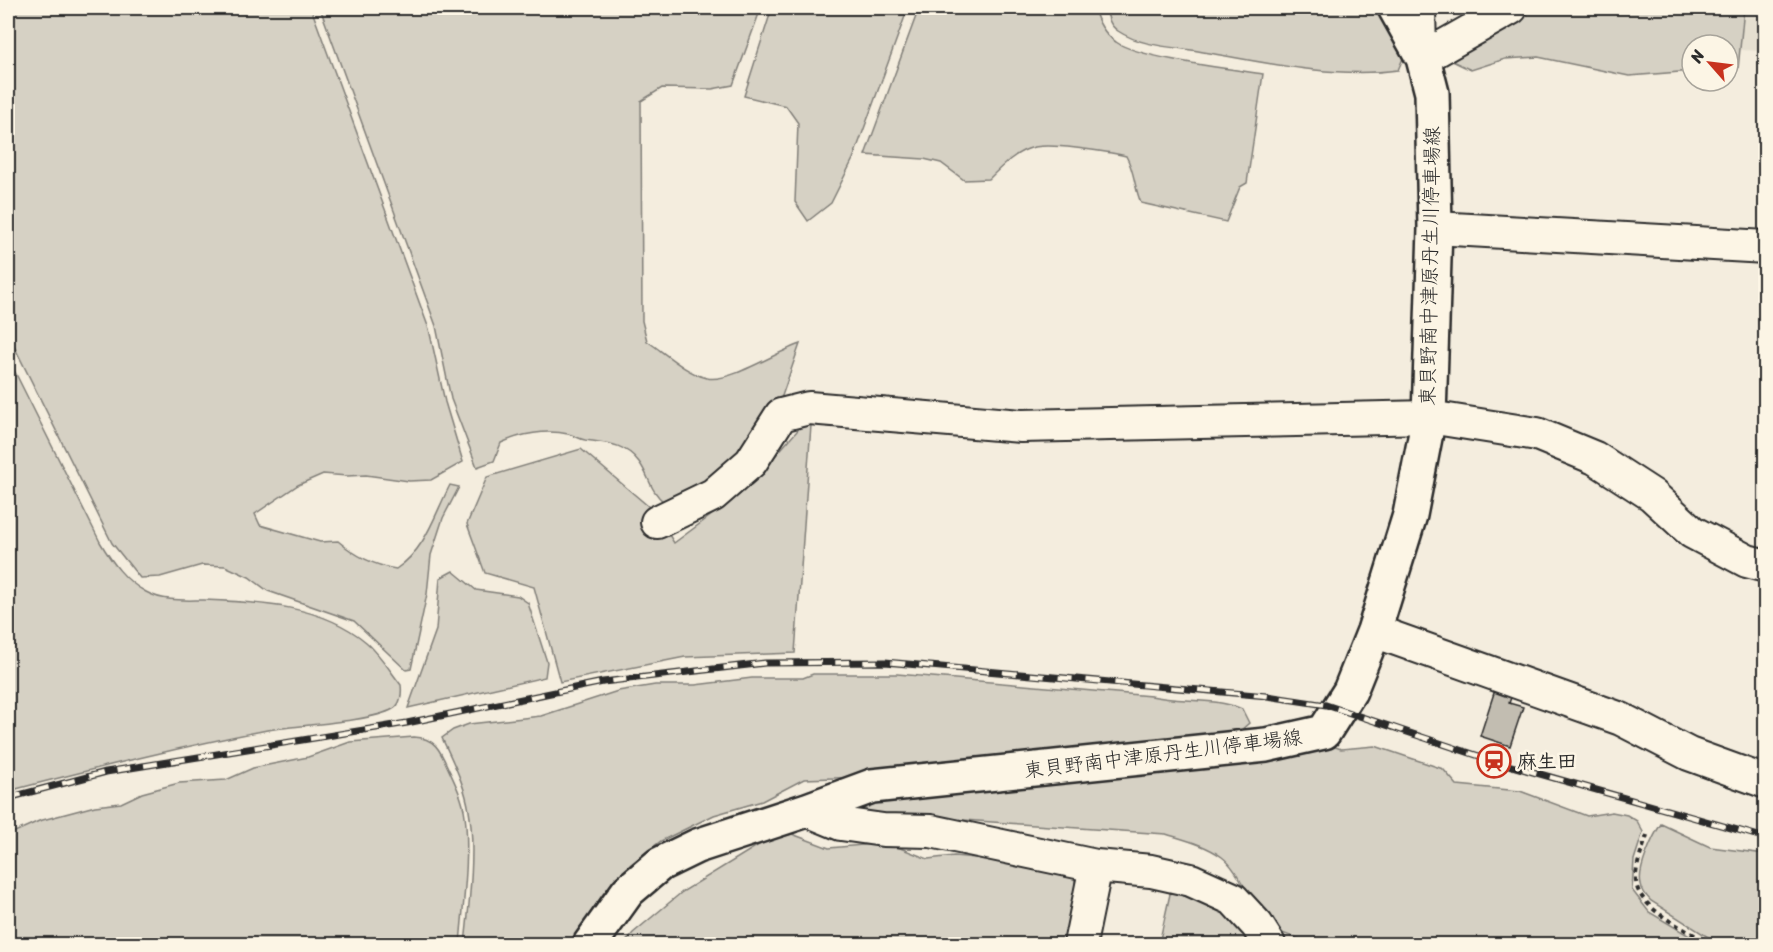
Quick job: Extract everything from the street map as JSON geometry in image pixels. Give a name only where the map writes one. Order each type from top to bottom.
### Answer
[{"type":"main road","name":"東貝野南中津原丹生川停車場線","points":[[590,945],[628,891],[660,864],[697,846],[872,786],[1266,746],[1324,732],[1350,691],[1374,631],[1410,515],[1429,417],[1435,228],[1432,93],[1421,55],[1395,8]]},
{"type":"street","points":[[1419,8],[1421,55],[1511,8]]},
{"type":"street","points":[[1435,228],[1766,247]]},
{"type":"street","points":[[657,522],[713,495],[751,462],[781,415],[809,408],[1021,426],[1429,417],[1538,434],[1595,458],[1652,495],[1692,532],[1747,561],[1766,566]]},
{"type":"street","points":[[1374,631],[1621,719],[1689,754],[1766,782]]},
{"type":"street","points":[[807,810],[841,824],[883,831],[931,831],[1096,866],[1151,871],[1191,880],[1233,899],[1257,925],[1269,945]]},
{"type":"street","points":[[1080,945],[1096,866]]},
{"type":"path","points":[[1647,836],[1638,864],[1636,881],[1639,892],[1650,907],[1712,945]]},
{"type":"shaded area","points":[[8,8],[311,8],[429,329],[445,402],[463,462],[431,480],[409,481],[366,475],[323,474],[298,485],[255,514],[260,525],[320,542],[338,541],[365,559],[396,569],[415,552],[422,542],[450,485],[459,487],[443,518],[431,555],[427,594],[411,669],[406,670],[354,621],[268,591],[249,577],[225,566],[202,565],[160,577],[140,578],[112,543],[8,334]]},
{"type":"shaded area","points":[[320,8],[761,8],[733,85],[712,89],[662,88],[641,101],[642,321],[647,341],[691,372],[707,378],[740,372],[800,344],[782,396],[765,424],[703,490],[665,503],[656,493],[639,462],[628,451],[615,445],[551,432],[534,433],[501,443],[494,461],[477,467],[451,399],[436,326]]},
{"type":"shaded area","points":[[772,8],[908,8],[853,159],[831,203],[808,221],[795,202],[798,123],[786,106],[744,96]]},
{"type":"shaded area","points":[[919,8],[1094,8],[1105,32],[1127,48],[1164,58],[1263,74],[1247,183],[1240,187],[1226,222],[1141,203],[1126,156],[1114,153],[1037,147],[1019,153],[989,179],[964,180],[941,163],[924,159],[865,155]]},
{"type":"shaded area","points":[[1106,8],[1382,8],[1404,56],[1398,70],[1374,72],[1323,71],[1272,64],[1136,40],[1115,29],[1109,21]]},
{"type":"shaded area","points":[[1535,8],[1744,8],[1740,49],[1740,33],[1680,33],[1680,72],[1629,76],[1538,57],[1505,59],[1471,70],[1452,61],[1458,50]]},
{"type":"shaded area","points":[[1744,8],[1765,8],[1765,51],[1740,50]]},
{"type":"shaded area","points":[[8,358],[100,542],[125,577],[138,588],[167,599],[268,604],[330,620],[366,642],[384,662],[401,685],[398,705],[393,709],[368,717],[267,730],[8,791]]},
{"type":"shaded area","points":[[804,423],[811,425],[795,653],[685,657],[560,682],[534,587],[485,573],[467,524],[487,477],[581,449],[655,512],[674,543],[744,491]]},
{"type":"shaded area","points":[[453,571],[476,590],[518,596],[528,603],[547,662],[545,677],[408,708],[436,630],[440,578]]},
{"type":"shaded area","points":[[813,674],[897,674],[1209,701],[1242,709],[1249,723],[1241,730],[1218,736],[864,777],[804,779],[762,801],[714,815],[661,841],[631,864],[603,894],[570,944],[465,944],[471,877],[471,826],[465,792],[442,738],[453,730],[469,724],[541,716],[618,691],[655,685],[695,685],[752,678],[803,678]]},
{"type":"shaded area","points":[[414,737],[427,740],[436,746],[456,785],[464,810],[466,863],[460,944],[8,944],[8,835],[39,821],[95,806],[121,803],[142,793],[179,783],[226,780],[253,768],[308,757],[350,742]]},
{"type":"shaded area","points":[[1327,744],[1341,749],[1375,746],[1443,769],[1457,785],[1520,791],[1587,816],[1612,812],[1627,815],[1637,821],[1643,832],[1634,860],[1632,890],[1649,912],[1703,944],[1312,944],[1274,929],[1260,913],[1229,863],[1222,857],[1202,846],[1166,834],[847,812],[854,805]]},
{"type":"shaded area","points":[[1661,824],[1710,847],[1765,854],[1765,944],[1719,944],[1647,897],[1640,878],[1641,870]]},
{"type":"shaded area","points":[[792,834],[829,848],[874,844],[895,846],[928,859],[954,856],[1043,864],[1075,872],[1075,904],[1067,944],[624,944],[633,933],[682,892],[765,841]]},
{"type":"shaded area","points":[[1177,862],[1195,868],[1253,944],[1159,944]]},
{"type":"building","points":[[1495,690],[1512,695],[1509,703],[1523,707],[1510,746],[1480,736]]},
{"type":"railway","points":[[8,798],[106,772],[407,723],[603,682],[765,663],[885,662],[1267,696],[1326,705],[1494,761],[1766,838]]},
{"type":"place","name":"麻生田","points":[[1494,761]]}]
